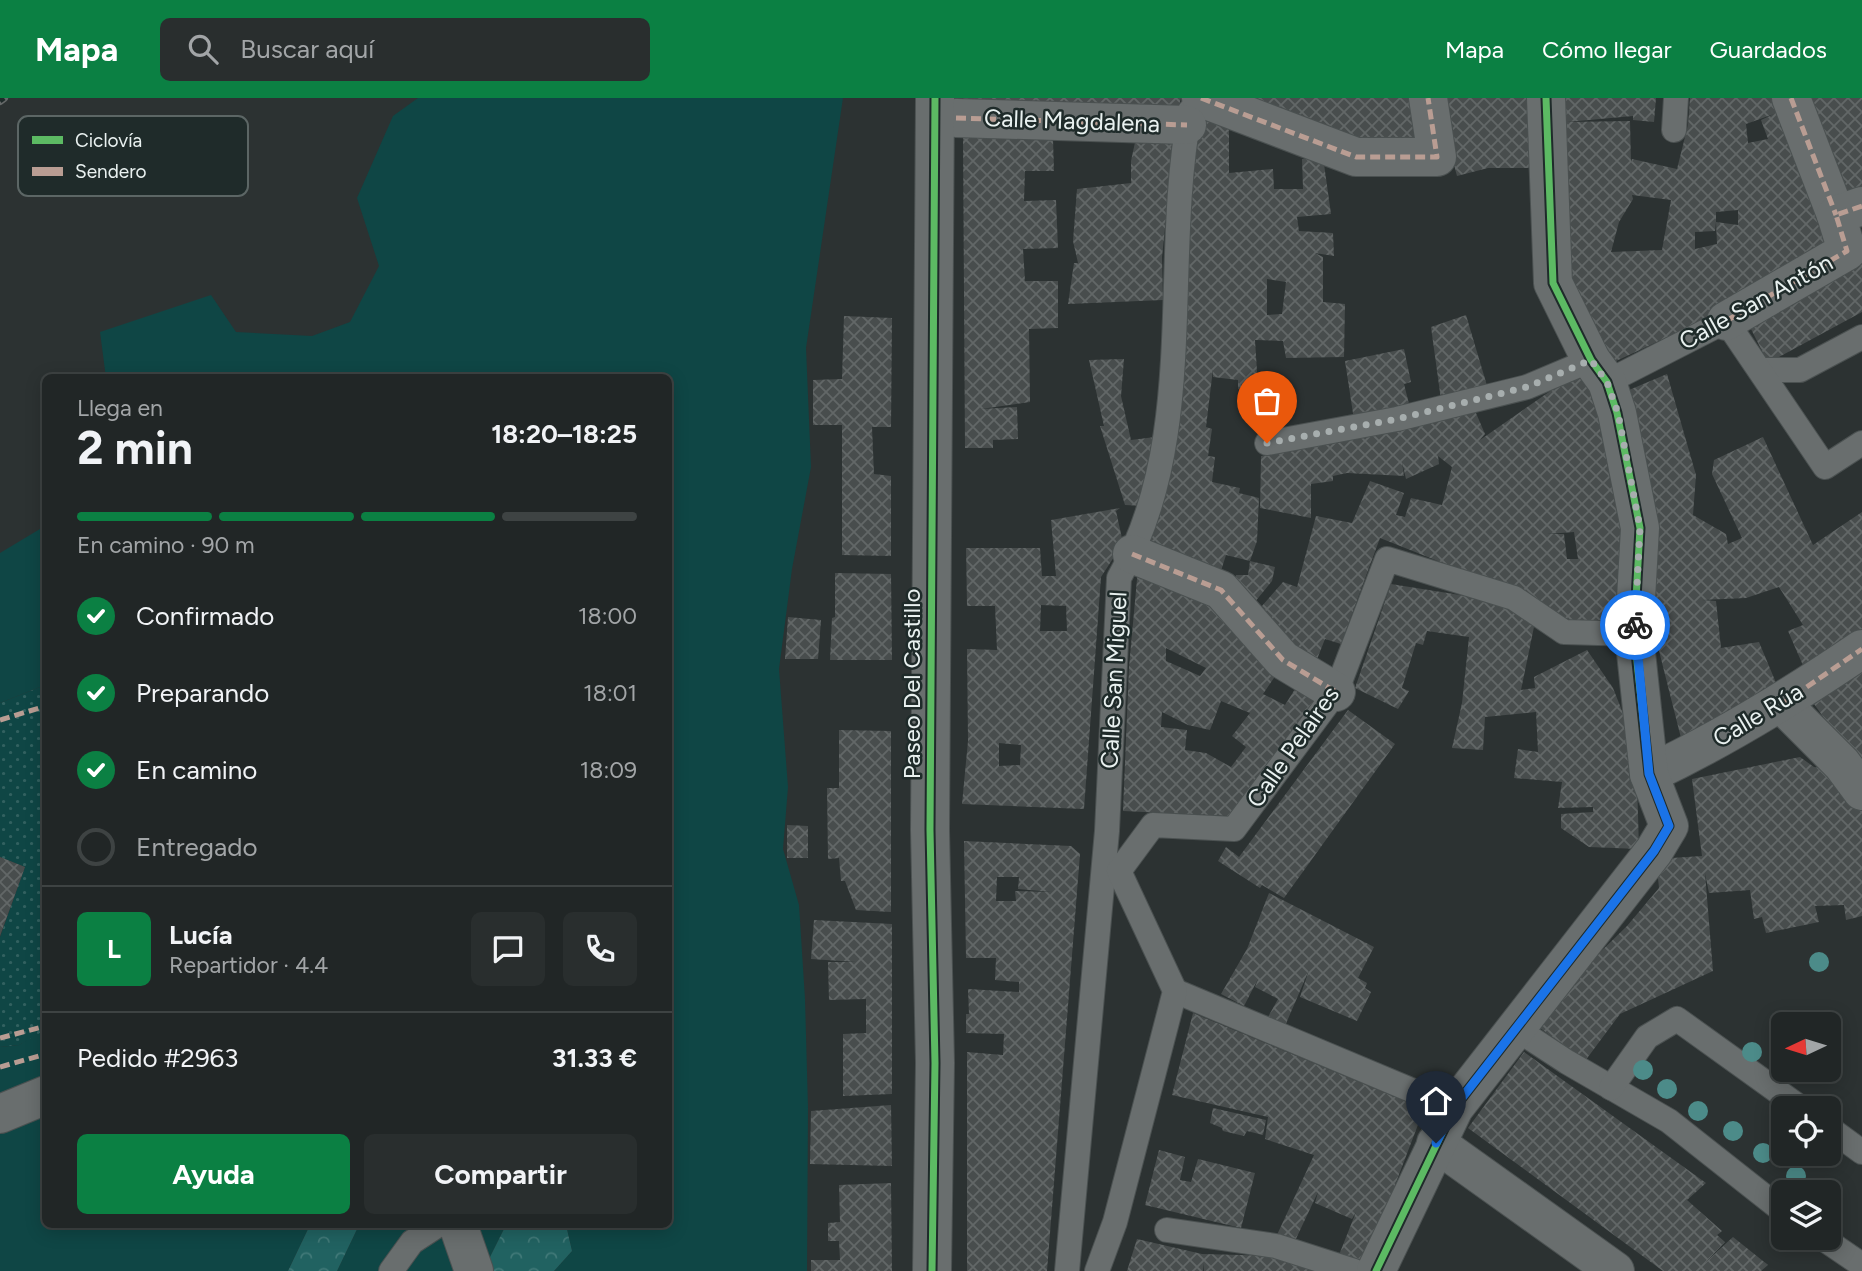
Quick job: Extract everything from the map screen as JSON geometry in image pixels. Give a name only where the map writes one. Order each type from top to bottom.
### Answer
[{"type":"street","name":"Calle Magdalena","points":[[946,108],[1194,107],[1356,157],[1437,157],[1428,98]]},
{"type":"street","points":[[1376,1271],[1454,1108],[1654,851],[1669,826],[1649,774],[1634,634],[1640,528],[1618,413],[1553,283],[1546,98]]},
{"type":"street","points":[[1791,98],[1849,210]]},
{"type":"street","name":"Paseo Del Castillo","points":[[932,1271],[935,1063],[930,793],[946,108]]},
{"type":"street","name":"Calle San Antón","points":[[1726,321],[1847,251],[1849,210]]},
{"type":"street","points":[[1132,554],[1221,590],[1283,660],[1336,692]]},
{"type":"street","name":"Calle Rúa","points":[[1649,774],[1716,742],[1782,704],[1862,649]]},
{"type":"street","points":[[1782,704],[1842,764],[1862,791]]},
{"type":"street","points":[[0,1114],[42,1097]]},
{"type":"street","points":[[1436,1143],[1615,1271]]},
{"type":"street","points":[[459,1228],[474,1271]]},
{"type":"lane","points":[[1674,130],[1676,98]]},
{"type":"lane","name":"Calle San Miguel","points":[[1067,1271],[1107,831],[1119,578],[1132,554],[1148,509],[1164,442],[1174,361],[1175,241],[1194,107]]},
{"type":"lane","name":"Calle San Antón","points":[[1267,443],[1397,419],[1599,371],[1726,321]]},
{"type":"lane","points":[[1726,321],[1762,370],[1825,467],[1862,443]]},
{"type":"lane","points":[[1762,370],[1800,370],[1862,337]]},
{"type":"lane","name":"Calle Pelaires","points":[[1175,991],[1119,871],[1153,825],[1234,829],[1336,692],[1387,559],[1514,598],[1564,632],[1634,634]]},
{"type":"lane","points":[[1097,1271],[1115,1222],[1175,991],[1454,1108]]},
{"type":"lane","points":[[1611,1088],[1647,1037],[1677,1019],[1784,1096]]},
{"type":"lane","points":[[1515,1028],[1669,1121],[1771,1202]]},
{"type":"lane","points":[[1841,1137],[1862,1152]]},
{"type":"lane","points":[[391,1271],[412,1242],[433,1228]]},
{"type":"lane","points":[[1167,1230],[1276,1246],[1354,1271]]},
{"type":"lane","points":[[1840,1250],[1862,1265]]},
{"type":"shaded area","points":[[418,98],[843,98],[806,348],[811,467],[792,569],[779,669],[788,787],[783,849],[799,905],[805,999],[808,1108],[807,1271],[554,1271],[572,1251],[567,1228],[672,1228],[672,374],[105,374],[100,332],[211,295],[236,332],[312,336],[350,322],[379,266],[357,198],[393,116]]},
{"type":"shaded area","points":[[42,528],[42,686],[0,703],[0,553]]},
{"type":"shaded area","points":[[42,686],[42,1032],[19,1045],[0,1047],[0,937],[25,867],[0,857],[0,703]]},
{"type":"shaded area","points":[[42,1030],[42,1228],[309,1228],[288,1271],[0,1271],[0,1047],[19,1045]]},
{"type":"shaded area","points":[[358,1228],[504,1228],[483,1271],[337,1271]]},
{"type":"green space","points":[[309,1228],[358,1228],[337,1271],[288,1271]]},
{"type":"green space","points":[[504,1228],[567,1228],[572,1251],[554,1271],[483,1271]]},
{"type":"building","points":[[963,98],[1181,98],[1176,116],[963,102]]},
{"type":"building","points":[[1219,98],[1416,98],[1423,145],[1365,147]]},
{"type":"building","points":[[1436,98],[1538,98],[1538,168],[1488,168],[1457,176]]},
{"type":"building","points":[[1555,98],[1656,98],[1654,122],[1633,120],[1633,116],[1567,122],[1630,121],[1631,162],[1632,159],[1677,169],[1688,125],[1690,98],[1779,98],[1828,244],[1734,306],[1614,362],[1573,316]],"holes":[[[1774,114],[1761,120],[1768,139],[1748,143],[1746,124]],[[1632,195],[1671,200],[1662,250],[1611,252],[1619,222],[1633,199]],[[1738,210],[1738,225],[1716,222],[1716,212]],[[1716,222],[1717,244],[1695,249],[1695,232],[1715,231]]]},
{"type":"building","points":[[1801,98],[1862,98],[1862,196],[1839,201]]},
{"type":"building","points":[[1200,114],[1229,120],[1229,173],[1273,169],[1274,189],[1303,189],[1302,159],[1323,157],[1331,214],[1297,217],[1299,231],[1333,233],[1334,256],[1315,253],[1323,257],[1323,302],[1345,304],[1344,357],[1286,358],[1283,341],[1255,340],[1258,387],[1238,389],[1238,380],[1213,377],[1213,369],[1206,427],[1212,429],[1208,456],[1215,457],[1212,482],[1240,488],[1239,493],[1259,498],[1257,541],[1250,561],[1226,555],[1220,574],[1146,555],[1160,510]],"holes":[[[1267,279],[1286,282],[1282,314],[1267,315]]]},
{"type":"building","points":[[1137,133],[1174,141],[1162,257],[1163,300],[1068,304],[1074,263],[1078,263],[1073,241],[1077,189],[1131,183],[1131,161]]},
{"type":"building","points":[[963,137],[1053,139],[1054,171],[1025,171],[1024,201],[1056,200],[1058,248],[1023,249],[1025,281],[1058,281],[1058,328],[1029,329],[1030,402],[981,409],[1017,407],[1018,439],[993,440],[993,448],[965,448]]},
{"type":"building","points":[[1862,252],[1862,312],[1768,363],[1747,321]]},
{"type":"building","points":[[1466,315],[1488,389],[1441,400],[1431,327]]},
{"type":"building","points":[[844,316],[892,318],[891,427],[872,427],[874,474],[891,476],[891,556],[842,555],[842,425],[813,425],[813,380],[842,379]]},
{"type":"building","points":[[1404,349],[1411,382],[1404,384],[1410,408],[1354,420],[1345,361]]},
{"type":"building","points":[[1124,359],[1121,396],[1131,440],[1155,437],[1144,506],[1125,505],[1100,426],[1104,426],[1089,360]]},
{"type":"building","points":[[1667,374],[1696,475],[1693,515],[1726,534],[1728,544],[1742,538],[1712,474],[1714,460],[1763,437],[1813,545],[1862,512],[1862,633],[1805,670],[1788,631],[1803,625],[1779,587],[1746,598],[1702,600],[1716,601],[1721,648],[1759,642],[1779,690],[1684,750],[1653,627],[1629,390]]},
{"type":"building","points":[[1582,375],[1585,377],[1629,505],[1628,621],[1570,626],[1468,573],[1380,538],[1341,644],[1325,639],[1314,667],[1255,614],[1283,582],[1297,587],[1316,516],[1352,523],[1370,481],[1404,493],[1396,515],[1405,517],[1411,498],[1442,505],[1452,467],[1438,456],[1439,464],[1406,479],[1402,462],[1404,476],[1347,473],[1333,476],[1333,481],[1311,484],[1311,518],[1260,508],[1261,456],[1365,437],[1473,406],[1485,434],[1480,440],[1559,385]],"holes":[[[1574,532],[1578,559],[1567,559],[1564,534],[1547,534]]]},
{"type":"building","points":[[1120,508],[1116,511],[1123,543],[1101,577],[1084,809],[962,804],[968,741],[967,649],[997,650],[995,606],[967,606],[966,548],[1040,548],[1042,576],[1056,576],[1051,520]],"holes":[[[1041,605],[1066,606],[1067,631],[1040,631]],[[999,743],[1021,745],[1020,765],[999,766]]]},
{"type":"building","points":[[1250,561],[1275,567],[1272,581],[1250,608],[1233,589],[1236,575],[1248,575]]},
{"type":"building","points":[[1138,568],[1210,604],[1280,669],[1263,694],[1285,705],[1300,681],[1323,695],[1229,816],[1123,811],[1129,667]],"holes":[[[1166,648],[1206,668],[1200,676],[1166,661]],[[1221,701],[1250,713],[1232,736],[1246,747],[1231,767],[1206,753],[1185,750],[1187,730],[1161,727],[1162,712],[1188,725],[1210,730]]]},
{"type":"building","points":[[835,573],[891,574],[892,660],[830,660],[832,618],[835,617]]},
{"type":"building","points":[[1391,584],[1479,598],[1517,609],[1535,622],[1521,690],[1535,688],[1534,677],[1587,650],[1613,688],[1636,746],[1639,849],[1589,847],[1561,828],[1561,814],[1593,812],[1593,807],[1558,808],[1562,782],[1514,778],[1518,749],[1538,752],[1536,712],[1485,717],[1483,750],[1452,748],[1462,703],[1469,637],[1427,631],[1423,645],[1416,643],[1402,688],[1409,691],[1398,709],[1355,688]]},
{"type":"building","points":[[788,617],[821,620],[818,659],[785,659]]},
{"type":"building","points":[[1862,663],[1862,771],[1809,697]]},
{"type":"building","points":[[1348,710],[1395,744],[1284,898],[1262,885],[1260,888],[1218,861],[1226,847],[1239,857]]},
{"type":"building","points":[[839,730],[891,731],[891,912],[856,910],[845,881],[841,881],[839,858],[828,859],[827,788],[839,788]]},
{"type":"building","points":[[1800,757],[1814,767],[1837,770],[1862,801],[1862,916],[1846,920],[1844,905],[1815,906],[1819,922],[1766,933],[1762,917],[1754,919],[1750,890],[1709,893],[1705,873],[1713,971],[1620,1014],[1585,1061],[1540,1028],[1586,966],[1627,926],[1659,888],[1656,859],[1702,856],[1692,779]]},
{"type":"building","points":[[787,825],[808,826],[808,858],[787,858]]},
{"type":"building","points":[[964,841],[1071,846],[1080,854],[1047,1271],[967,1271],[967,1052],[1003,1055],[1004,1034],[966,1033],[966,1014],[969,1014],[968,989],[1019,992],[1019,982],[995,980],[996,958],[966,958]],"holes":[[[997,877],[1019,877],[1018,889],[1052,892],[1015,891],[1016,901],[996,901]]]},
{"type":"building","points":[[0,857],[25,867],[0,936]]},
{"type":"building","points":[[1269,893],[1374,947],[1358,978],[1367,983],[1365,988],[1371,992],[1357,1021],[1300,997],[1309,970],[1285,1026],[1268,1017],[1278,999],[1255,987],[1258,979],[1244,1006],[1221,994],[1247,949]]},
{"type":"building","points":[[814,920],[892,924],[892,1094],[843,1096],[843,1034],[866,1033],[866,999],[829,1000],[828,962],[856,962],[811,959]]},
{"type":"building","points":[[1193,1013],[1424,1109],[1363,1269],[1337,1260],[1356,1212],[1352,1219],[1315,1203],[1318,1192],[1294,1243],[1276,1237],[1314,1155],[1265,1139],[1268,1117],[1172,1095]]},
{"type":"building","points":[[1524,1052],[1706,1183],[1687,1200],[1722,1231],[1717,1235],[1725,1242],[1705,1263],[1733,1237],[1768,1265],[1761,1271],[1663,1271],[1468,1128]]},
{"type":"building","points":[[891,1105],[892,1166],[810,1164],[811,1111]]},
{"type":"building","points":[[1213,1108],[1266,1120],[1263,1135],[1247,1131],[1244,1136],[1223,1131],[1210,1123]]},
{"type":"building","points":[[1159,1150],[1185,1157],[1180,1180],[1191,1182],[1198,1159],[1255,1173],[1241,1228],[1145,1205]]},
{"type":"building","points":[[891,1183],[892,1271],[811,1271],[811,1260],[840,1260],[839,1241],[828,1241],[828,1223],[840,1222],[839,1185]]},
{"type":"building","points":[[1137,1239],[1202,1254],[1288,1256],[1318,1271],[1204,1271],[1203,1263],[1203,1271],[1127,1271]]},
{"type":"railway","points":[[0,101],[4,98]]},
{"type":"marked path","points":[[1201,98],[1356,157],[1437,157],[1428,98]]},
{"type":"marked path","points":[[1791,98],[1836,215]]},
{"type":"marked path","points":[[956,118],[1187,125]]},
{"type":"marked path","points":[[1726,321],[1847,251],[1836,215],[1862,206]]},
{"type":"marked path","points":[[1132,554],[1221,590],[1283,660],[1336,692]]},
{"type":"marked path","points":[[1782,704],[1862,649]]},
{"type":"marked path","points":[[0,720],[42,707]]},
{"type":"marked path","points":[[0,1038],[42,1027]]},
{"type":"marked path","points":[[0,1067],[42,1055]]},
{"type":"cycle path","points":[[932,1271],[935,1063],[930,830],[935,98]]},
{"type":"cycle path","points":[[1376,1271],[1454,1108],[1654,851],[1669,826],[1649,774],[1634,634],[1640,528],[1617,413],[1607,382],[1591,360],[1553,283],[1546,98]]},
{"type":"way so far","points":[[1267,443],[1397,419],[1527,387],[1591,360],[1607,382],[1618,413],[1640,528],[1635,625]]},
{"type":"route","points":[[1436,1143],[1454,1108],[1654,851],[1669,826],[1649,774],[1635,625]]}]
